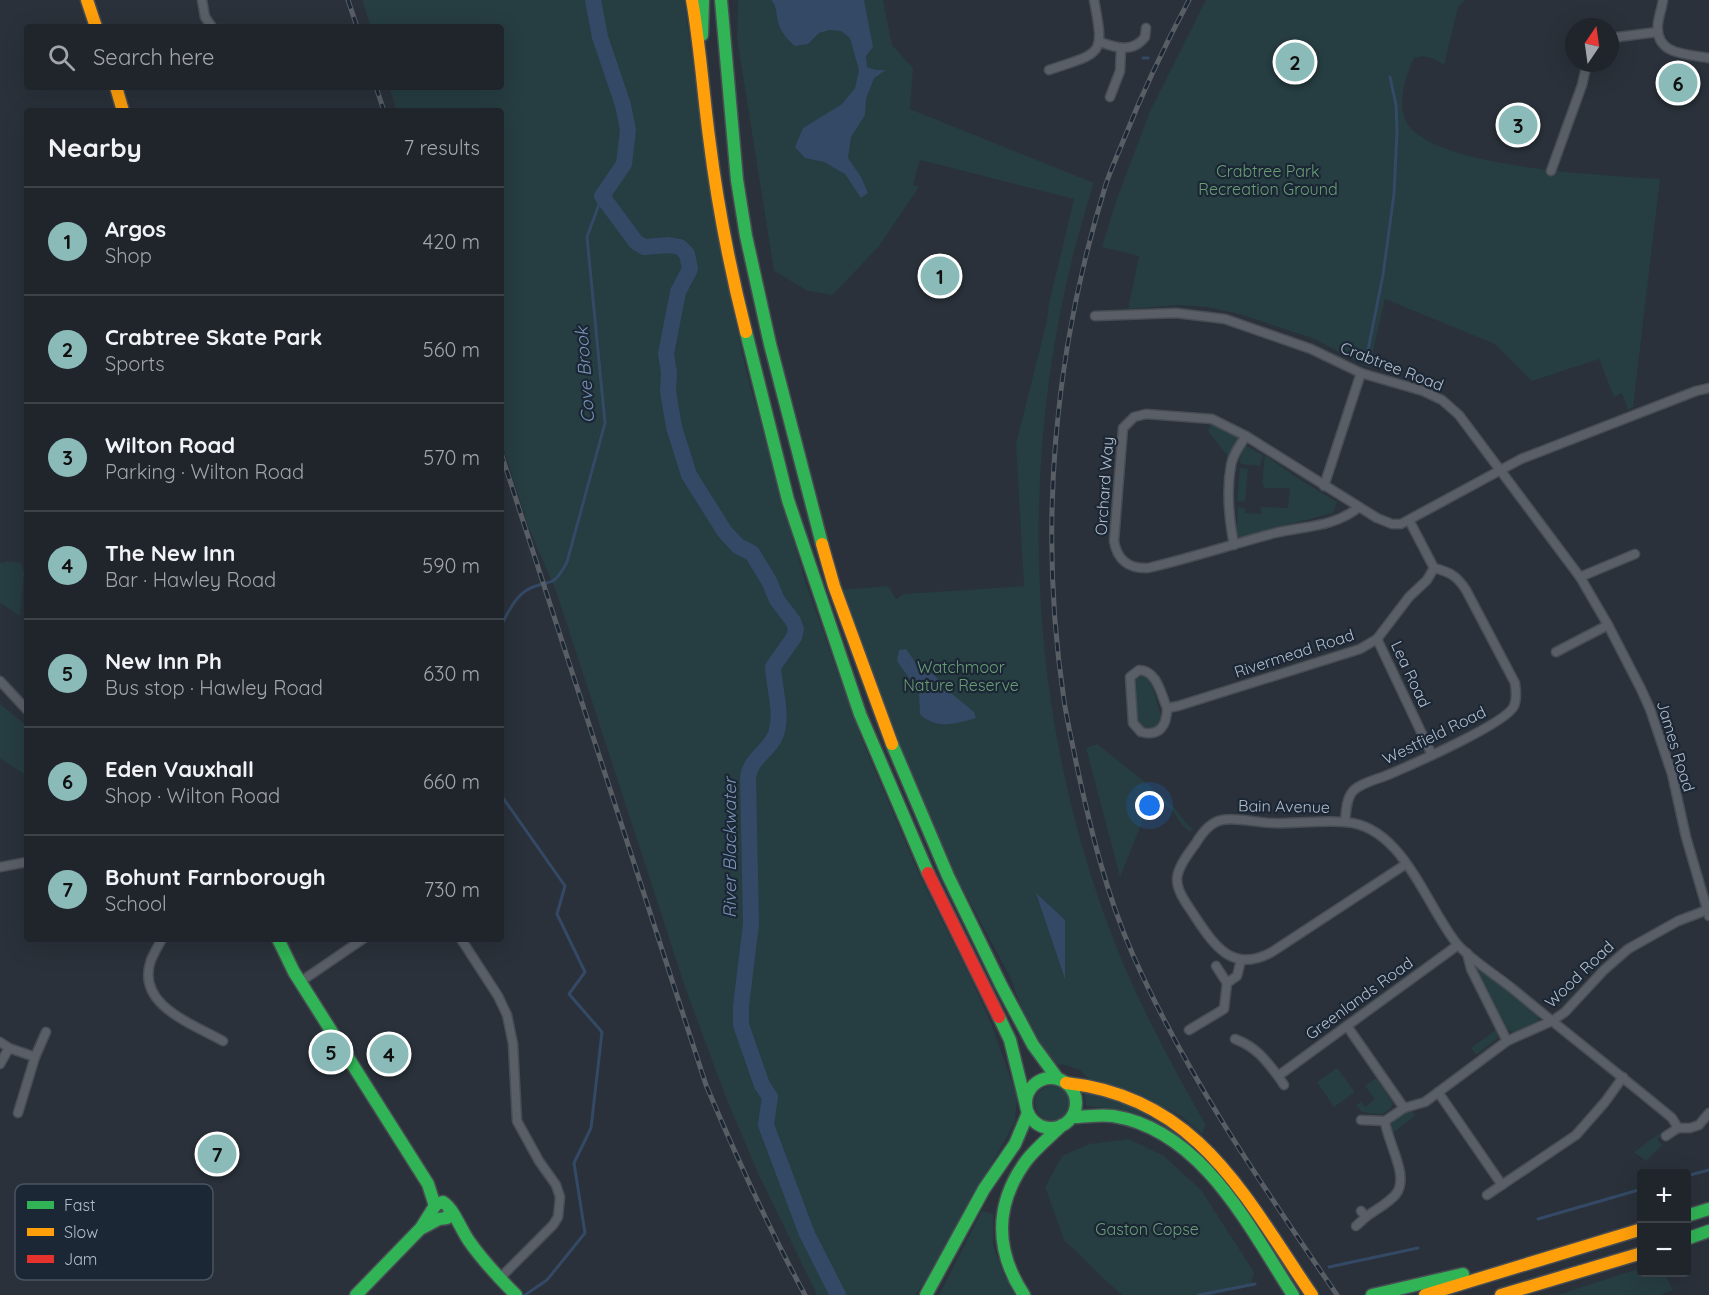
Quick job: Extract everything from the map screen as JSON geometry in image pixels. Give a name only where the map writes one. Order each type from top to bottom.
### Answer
[{"type":"main road","points":[[87,0],[95,24]]},
{"type":"main road","points":[[692,0],[701,54],[709,138],[724,228],[743,322],[788,500],[860,714],[922,861],[1010,1040],[1027,1109],[1037,1123],[1043,1126],[1056,1127],[1067,1121],[1100,1114],[1127,1118],[1156,1129],[1185,1148],[1216,1182],[1293,1295]]},
{"type":"main road","points":[[701,54],[703,0]]},
{"type":"main road","points":[[721,0],[737,180],[746,236],[773,356],[834,586],[885,731],[944,867],[1030,1040],[1040,1056],[1071,1088],[1076,1099],[1076,1105],[1067,1121],[1026,1161],[1009,1190],[1002,1212],[1003,1249],[1013,1277],[1024,1295]]},
{"type":"main road","points":[[117,90],[122,108]]},
{"type":"main road","points":[[280,942],[300,982],[428,1184],[436,1191],[441,1211],[458,1226],[514,1294]]},
{"type":"main road","points":[[926,1295],[947,1262],[984,1188],[1018,1140],[1027,1109],[1029,1091],[1046,1079],[1092,1086],[1144,1104],[1171,1118],[1219,1161],[1232,1177],[1312,1295]]},
{"type":"main road","points":[[1691,1214],[1709,1209]]},
{"type":"main road","points":[[356,1295],[421,1228],[441,1211]]},
{"type":"main road","points":[[1425,1295],[1637,1230]]},
{"type":"main road","points":[[1691,1237],[1709,1232]]},
{"type":"main road","points":[[1372,1295],[1567,1252]]},
{"type":"main road","points":[[1510,1295],[1637,1254]]},
{"type":"main road","points":[[1501,1295],[1526,1289]]},
{"type":"street","points":[[202,0],[205,17],[210,24]]},
{"type":"street","points":[[1049,70],[1084,58],[1094,52],[1100,42],[1094,0]]},
{"type":"street","points":[[1663,0],[1658,32],[1667,49],[1709,58]]},
{"type":"street","points":[[1100,42],[1121,49],[1135,47],[1145,37],[1146,28]]},
{"type":"street","points":[[1619,37],[1658,32]]},
{"type":"street","points":[[1110,97],[1120,71],[1121,49]]},
{"type":"street","points":[[1551,171],[1585,72]]},
{"type":"street","name":"Crabtree Road","points":[[1095,316],[1176,313],[1225,319],[1311,349],[1361,373],[1442,400],[1459,415],[1500,470]]},
{"type":"street","points":[[1324,486],[1361,373]]},
{"type":"street","points":[[1500,470],[1696,391],[1709,388]]},
{"type":"street","name":"Orchard Way","points":[[1359,507],[1347,517],[1333,523],[1275,533],[1149,568],[1131,567],[1116,552],[1114,538],[1123,428],[1134,417],[1146,414],[1212,419],[1246,436],[1377,518],[1392,524],[1401,524],[1409,520],[1500,470]]},
{"type":"street","points":[[1234,545],[1228,514],[1231,464],[1236,450],[1246,436]]},
{"type":"street","name":"James Road","points":[[1500,470],[1580,577],[1608,625],[1650,709],[1671,774],[1708,913]]},
{"type":"street","points":[[1409,520],[1434,568]]},
{"type":"street","points":[[1580,577],[1635,554]]},
{"type":"street","name":"Rivermead Road","points":[[1167,708],[1360,649],[1377,639],[1409,597],[1427,580],[1434,568]]},
{"type":"street","name":"Westfield Road","points":[[1345,822],[1349,797],[1358,787],[1432,755],[1507,716],[1514,707],[1515,683],[1460,579],[1450,572],[1434,568]]},
{"type":"street","points":[[1556,652],[1608,625]]},
{"type":"street","name":"Lea Road","points":[[1377,639],[1432,755]]},
{"type":"street","points":[[1139,670],[1150,673],[1155,678],[1167,708],[1167,717],[1161,730],[1153,734],[1141,732],[1134,723],[1130,677],[1139,670]]},
{"type":"street","points":[[0,681],[24,707]]},
{"type":"street","name":"Bain Avenue","points":[[1241,960],[1219,950],[1180,894],[1177,878],[1185,858],[1204,831],[1222,820],[1272,823],[1345,822],[1363,826],[1380,834],[1396,849],[1458,945],[1623,1077],[1673,1119],[1678,1128]]},
{"type":"street","points":[[0,867],[24,863]]},
{"type":"street","points":[[1227,983],[1237,976],[1241,960],[1260,958],[1272,952],[1406,864]]},
{"type":"street","name":"Wood Road","points":[[1385,1121],[1404,1108],[1425,1102],[1507,1041],[1552,1021],[1565,1012],[1604,970],[1628,949],[1678,921],[1708,913]]},
{"type":"street","points":[[160,942],[151,961],[148,974],[149,986],[156,999],[165,1008],[223,1041]]},
{"type":"street","points":[[300,982],[359,942]]},
{"type":"street","points":[[463,942],[502,1004],[511,1029],[513,1044],[517,1121],[539,1161],[556,1185],[560,1197],[558,1217],[553,1225],[500,1278]]},
{"type":"street","name":"Greenlands Road","points":[[1278,1076],[1458,945]]},
{"type":"street","points":[[1467,952],[1471,969],[1507,1041]]},
{"type":"street","points":[[1189,1030],[1224,1009],[1227,983],[1216,966]]},
{"type":"street","points":[[1347,1026],[1404,1108]]},
{"type":"street","points":[[18,1113],[35,1057],[46,1032]]},
{"type":"street","points":[[1235,1039],[1249,1044],[1260,1053],[1284,1085]]},
{"type":"street","points":[[0,1042],[9,1048],[35,1057]]},
{"type":"street","points":[[0,1064],[9,1048]]},
{"type":"street","points":[[1487,1195],[1576,1135],[1623,1077]]},
{"type":"street","points":[[1438,1092],[1502,1185]]},
{"type":"street","points":[[1666,1136],[1678,1128],[1699,1125],[1709,1113]]},
{"type":"street","points":[[1356,1226],[1363,1214],[1392,1197],[1400,1183],[1401,1175],[1388,1138],[1385,1121],[1358,1120]]},
{"type":"green space","points":[[362,0],[684,0],[714,218],[746,371],[805,581],[862,740],[918,872],[991,1023],[1017,1097],[1015,1122],[927,1280],[915,1295],[817,1295],[757,1171],[725,1095],[686,990],[556,591],[528,526],[504,450],[504,108],[396,108],[390,90],[504,90],[504,24],[370,24]]},
{"type":"green space","name":"Watchmoor Nature Reserve","points":[[738,0],[883,0],[892,45],[913,68],[910,109],[1094,183],[1069,272],[1052,362],[1042,454],[1039,546],[1043,638],[1055,729],[1075,820],[1102,908],[1149,1019],[1206,1125],[1202,1134],[1181,1116],[1155,1103],[1090,1080],[1080,1070],[1054,1064],[1027,1022],[1010,977],[943,852],[889,728],[838,590],[888,586],[896,599],[904,594],[1024,586],[1016,444],[1074,199],[920,160],[913,185],[919,187],[879,246],[833,295],[808,291],[774,271],[737,38]]},
{"type":"green space","name":"Crabtree Park Recreation Ground","points":[[1206,0],[1466,0],[1458,7],[1444,65],[1430,57],[1414,58],[1405,81],[1402,99],[1402,108],[1407,123],[1424,138],[1451,151],[1486,160],[1564,172],[1660,179],[1633,407],[1628,410],[1622,393],[1614,397],[1599,359],[1532,381],[1495,344],[1385,299],[1369,368],[1315,339],[1239,314],[1207,307],[1177,305],[1128,309],[1139,256],[1102,247],[1116,201],[1150,111]]},
{"type":"green space","points":[[1211,424],[1242,439],[1230,459],[1208,431]]},
{"type":"green space","points":[[1245,445],[1263,455],[1260,466],[1241,464],[1239,460]]},
{"type":"green space","points":[[1265,455],[1337,502],[1333,513],[1236,538],[1238,507],[1245,508],[1245,513],[1261,514],[1261,507],[1288,508],[1290,488],[1264,488],[1262,484]]},
{"type":"green space","points":[[1240,468],[1248,469],[1245,502],[1237,501]]},
{"type":"green space","points":[[10,561],[21,563],[24,573],[20,616],[0,603],[0,563]]},
{"type":"green space","points":[[1139,675],[1150,678],[1162,719],[1161,723],[1152,728],[1143,727],[1138,721],[1134,684]]},
{"type":"green space","points":[[0,704],[24,724],[24,774],[0,758]]},
{"type":"green space","points":[[1097,744],[1162,797],[1193,829],[1190,832],[1181,824],[1173,811],[1153,795],[1120,877],[1086,748]]},
{"type":"green space","points":[[1476,967],[1539,1016],[1538,1023],[1515,1033],[1504,1028],[1474,970]]},
{"type":"green space","points":[[1497,1029],[1498,1038],[1476,1055],[1471,1048]]},
{"type":"green space","points":[[1337,1068],[1355,1092],[1334,1107],[1317,1082]]},
{"type":"green space","points":[[1376,1078],[1393,1103],[1390,1109],[1381,1115],[1362,1112],[1356,1105],[1361,1102],[1365,1107],[1375,1099],[1365,1086]]},
{"type":"green space","points":[[1052,1086],[1064,1091],[1069,1103],[1064,1115],[1052,1120],[1040,1115],[1035,1103],[1040,1091]]},
{"type":"green space","points":[[1084,1090],[1112,1097],[1154,1114],[1167,1122],[1186,1143],[1151,1122],[1115,1109],[1086,1106]]},
{"type":"green space","points":[[1408,1110],[1412,1111],[1415,1116],[1393,1133],[1390,1132],[1389,1128],[1397,1116]]},
{"type":"green space","points":[[1663,1131],[1665,1133],[1657,1139],[1662,1145],[1646,1161],[1634,1152]]},
{"type":"green space","name":"Gaston Copse","points":[[1129,1139],[1164,1156],[1201,1190],[1254,1272],[1251,1286],[1212,1295],[1123,1295],[1064,1240],[1045,1187],[1062,1156],[1089,1144]]},
{"type":"green space","points":[[982,1211],[993,1214],[993,1245],[1003,1273],[1015,1295],[939,1295]]},
{"type":"green space","points":[[1637,1269],[1637,1277],[1666,1277],[1673,1290],[1660,1295],[1557,1295]]},
{"type":"water","points":[[771,0],[864,0],[873,47],[866,56],[867,67],[886,70],[874,78],[866,99],[865,115],[851,137],[848,158],[861,177],[868,193],[861,198],[845,174],[824,162],[805,158],[795,147],[803,128],[842,104],[855,88],[859,70],[850,38],[841,31],[829,30],[819,33],[808,44],[795,46],[781,29]]},
{"type":"water","points":[[906,649],[916,663],[935,676],[974,712],[976,718],[954,724],[939,724],[920,714],[919,692],[897,661],[899,650]]},
{"type":"water","points":[[1036,893],[1065,920],[1065,979]]},
{"type":"waterway","name":"River Blackwater","points":[[593,0],[600,37],[623,105],[628,130],[624,164],[602,196],[636,242],[644,247],[669,245],[680,247],[687,254],[690,269],[678,292],[666,354],[669,372],[668,391],[674,427],[689,475],[725,532],[738,546],[752,553],[769,581],[777,600],[793,621],[796,629],[794,637],[773,667],[779,718],[776,734],[769,746],[756,759],[748,777],[751,924],[741,1006],[741,1025],[762,1085],[770,1097],[766,1125],[807,1234],[838,1295]]},
{"type":"waterway","points":[[1143,58],[1148,58]]},
{"type":"waterway","points":[[1366,360],[1383,275],[1394,194],[1397,131],[1396,105],[1390,77]]},
{"type":"waterway","name":"Cove Brook","points":[[504,620],[523,593],[534,586],[553,581],[567,562],[605,423],[587,237],[602,196]]},
{"type":"waterway","name":"Cove Brook","points":[[504,799],[565,886],[557,914],[585,972],[569,994],[602,1032],[591,1128],[574,1163],[585,1233],[547,1280],[525,1295]]},
{"type":"waterway","points":[[1691,1175],[1709,1170]]},
{"type":"waterway","points":[[1538,1219],[1637,1190]]},
{"type":"waterway","points":[[1329,1267],[1418,1248]]},
{"type":"waterway","points":[[1199,1295],[1255,1284]]},
{"type":"railway","points":[[348,0],[356,24]]},
{"type":"railway","points":[[1189,0],[1131,121],[1108,178],[1088,247],[1074,311],[1063,375],[1052,505],[1052,570],[1056,635],[1065,708],[1087,811],[1123,932],[1154,1000],[1202,1087],[1254,1171],[1337,1295]]},
{"type":"railway","points":[[377,90],[383,108]]},
{"type":"railway","points":[[504,462],[706,1085],[753,1191],[805,1295]]},
{"type":"traffic: fast","points":[[702,35],[703,0]]},
{"type":"traffic: fast","points":[[721,0],[737,180],[746,236],[770,344],[822,544]]},
{"type":"traffic: fast","points":[[746,332],[788,500],[860,714],[928,873]]},
{"type":"traffic: fast","points":[[892,744],[948,876],[1001,985],[1033,1045],[1058,1079]]},
{"type":"traffic: fast","points":[[279,942],[294,972],[428,1184],[435,1206]]},
{"type":"traffic: fast","points":[[999,1017],[1010,1040],[1026,1105]]},
{"type":"traffic: fast","points":[[1051,1078],[1069,1085],[1076,1103],[1069,1121],[1051,1128],[1033,1121],[1026,1103],[1033,1085],[1051,1078]]},
{"type":"traffic: fast","points":[[926,1295],[984,1189],[1015,1144],[1028,1113]]},
{"type":"traffic: fast","points":[[1072,1117],[1113,1116],[1144,1125],[1172,1140],[1220,1185],[1259,1240],[1293,1295]]},
{"type":"traffic: fast","points":[[1024,1295],[1014,1278],[1003,1245],[1004,1211],[1008,1194],[1026,1161],[1062,1125]]},
{"type":"traffic: fast","points":[[356,1295],[421,1228],[436,1204],[443,1202],[451,1210],[480,1255],[516,1295]]},
{"type":"traffic: fast","points":[[1691,1214],[1709,1209]]},
{"type":"traffic: fast","points":[[422,1228],[439,1219],[447,1218],[451,1210]]},
{"type":"traffic: fast","points":[[1691,1237],[1709,1231]]},
{"type":"traffic: fast","points":[[1372,1295],[1463,1274]]},
{"type":"traffic: slow","points":[[87,0],[95,24]]},
{"type":"traffic: slow","points":[[692,0],[716,186],[729,260],[746,332]]},
{"type":"traffic: slow","points":[[117,90],[122,108]]},
{"type":"traffic: slow","points":[[822,544],[834,586],[892,744]]},
{"type":"traffic: slow","points":[[1066,1083],[1112,1092],[1151,1108],[1184,1130],[1240,1189],[1312,1295]]},
{"type":"traffic: slow","points":[[1425,1295],[1637,1231]]},
{"type":"traffic: slow","points":[[1501,1295],[1637,1254]]},
{"type":"traffic: jam","points":[[928,873],[999,1017]]},
{"type":"place","name":"Crabtree Skate Park","points":[[1295,62]]},
{"type":"place","name":"Eden Vauxhall","points":[[1678,83]]},
{"type":"place","name":"Wilton Road","points":[[1518,125]]},
{"type":"place","name":"Argos","points":[[940,276]]},
{"type":"place","name":"New Inn Ph","points":[[331,1052]]},
{"type":"place","name":"The New Inn","points":[[389,1054]]},
{"type":"place","name":"Bohunt Farnborough","points":[[217,1154]]}]
